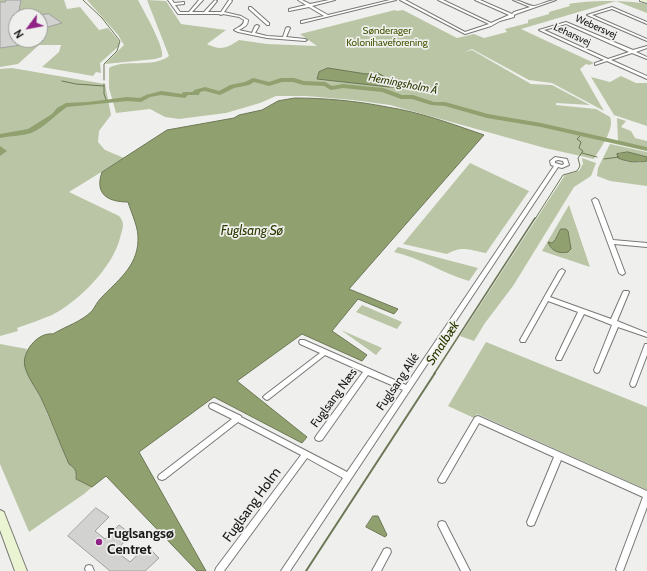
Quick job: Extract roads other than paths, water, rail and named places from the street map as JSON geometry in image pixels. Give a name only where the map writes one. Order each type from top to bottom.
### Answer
[{"type":"street","points":[[170,0],[179,13],[205,13],[241,16],[256,13]]},
{"type":"street","points":[[190,14],[201,0]]},
{"type":"street","points":[[205,13],[215,0]]},
{"type":"street","points":[[300,0],[327,16]]},
{"type":"street","points":[[290,10],[333,0]]},
{"type":"street","points":[[302,22],[384,1],[394,0]]},
{"type":"street","points":[[402,0],[465,32],[491,24],[513,16],[515,13],[554,0]]},
{"type":"street","points":[[440,0],[491,24]]},
{"type":"street","points":[[477,0],[513,16]]},
{"type":"street","points":[[515,0],[533,7]]},
{"type":"street","points":[[642,0],[647,2]]},
{"type":"street","points":[[221,14],[230,1]]},
{"type":"street","points":[[174,4],[184,2]]},
{"type":"street","points":[[180,8],[184,2]]},
{"type":"street","points":[[604,5],[647,23]]},
{"type":"street","points":[[250,8],[268,24]]},
{"type":"street","points":[[612,8],[589,15],[647,40]]},
{"type":"street","points":[[241,16],[246,20],[246,25],[236,30],[253,34],[284,38],[299,38],[305,40]]},
{"type":"street","name":"Webersvej","points":[[553,26],[564,23],[568,24],[647,58]]},
{"type":"street","points":[[253,34],[257,26]]},
{"type":"street","name":"Leharsvej","points":[[553,26],[541,30],[607,60]]},
{"type":"street","points":[[284,38],[288,28]]},
{"type":"street","points":[[596,64],[647,47]]},
{"type":"street","points":[[607,60],[647,78]]},
{"type":"street","name":"Fuglsang Allé","points":[[285,571],[557,166]]},
{"type":"street","points":[[595,200],[622,273]]},
{"type":"street","points":[[611,242],[647,246]]},
{"type":"street","points":[[523,340],[562,271]]},
{"type":"street","points":[[597,370],[626,292]]},
{"type":"street","points":[[546,298],[647,335]]},
{"type":"street","points":[[559,358],[582,310]]},
{"type":"street","name":"Fuglsang Næs","points":[[302,342],[407,389]]},
{"type":"street","points":[[633,384],[647,346]]},
{"type":"street","points":[[267,397],[325,352]]},
{"type":"street","name":"Fuglsang Næs","points":[[319,438],[367,371]]},
{"type":"street","points":[[214,406],[349,477]]},
{"type":"street","points":[[162,477],[238,418]]},
{"type":"street","points":[[442,480],[478,419],[647,496],[620,569]]},
{"type":"street","name":"Fuglsang Holm","points":[[219,571],[306,454]]},
{"type":"street","points":[[531,522],[559,455]]},
{"type":"street","points":[[0,515],[21,571]]},
{"type":"street","points":[[442,525],[466,571]]},
{"type":"street","points":[[376,571],[387,552]]},
{"type":"water","points":[[328,68],[366,74],[378,73],[397,84],[396,87],[389,87],[317,79],[319,72]]},
{"type":"water","name":"Fuglsang Sø","points":[[295,98],[341,100],[399,109],[436,119],[484,135],[349,289],[398,309],[394,314],[358,299],[332,331],[367,355],[362,361],[302,334],[237,381],[307,437],[302,443],[214,397],[139,452],[206,571],[197,571],[106,476],[92,487],[76,479],[75,470],[69,464],[45,406],[26,371],[24,361],[25,356],[32,344],[41,336],[53,334],[88,315],[125,273],[134,258],[137,250],[138,236],[128,202],[115,201],[105,196],[100,186],[102,172],[167,130],[234,118],[239,115],[262,110],[278,101]]},
{"type":"water","points":[[628,152],[647,157],[647,161],[632,162],[618,158],[617,154]]},
{"type":"water","points":[[561,229],[566,229],[568,231],[571,249],[568,252],[562,253],[553,250],[548,242],[552,243],[555,240]]},
{"type":"water","points":[[373,516],[378,516],[387,535],[385,537],[366,527]]},
{"type":"waterway","points":[[83,0],[102,18],[120,41],[117,51],[104,64],[104,80]]},
{"type":"waterway","name":"Herningsholm Å","points":[[0,136],[30,131],[66,105],[127,99],[141,100],[148,96],[161,93],[185,96],[185,93],[197,94],[196,91],[205,89],[220,93],[232,86],[247,84],[253,80],[269,84],[281,80],[294,80],[303,83],[325,84],[331,88],[343,86],[383,90],[401,97],[413,97],[433,104],[445,104],[487,116],[541,125],[647,149]]},
{"type":"waterway","points":[[62,81],[76,84],[104,86]]},
{"type":"waterway","points":[[104,86],[104,94],[107,102]]},
{"type":"waterway","name":"Smalbæk","points":[[535,219],[563,175],[577,171],[580,166],[578,158],[583,151],[579,148],[581,142],[577,139],[581,135]]},
{"type":"waterway","name":"Herningsholm Å","points":[[0,148],[3,151],[0,154]]},
{"type":"waterway","points":[[582,153],[597,157]]},
{"type":"waterway","points":[[604,159],[619,157]]},
{"type":"waterway","name":"Smalbæk","points":[[434,374],[535,218]]},
{"type":"waterway","name":"Smalbæk","points":[[306,571],[435,373]]},
{"type":"place","name":"Fuglsangsø Centret","points":[[99,542]]},
{"type":"park label","name":"Sønderager Kolonihaveforening","points":[[387,36]]}]
